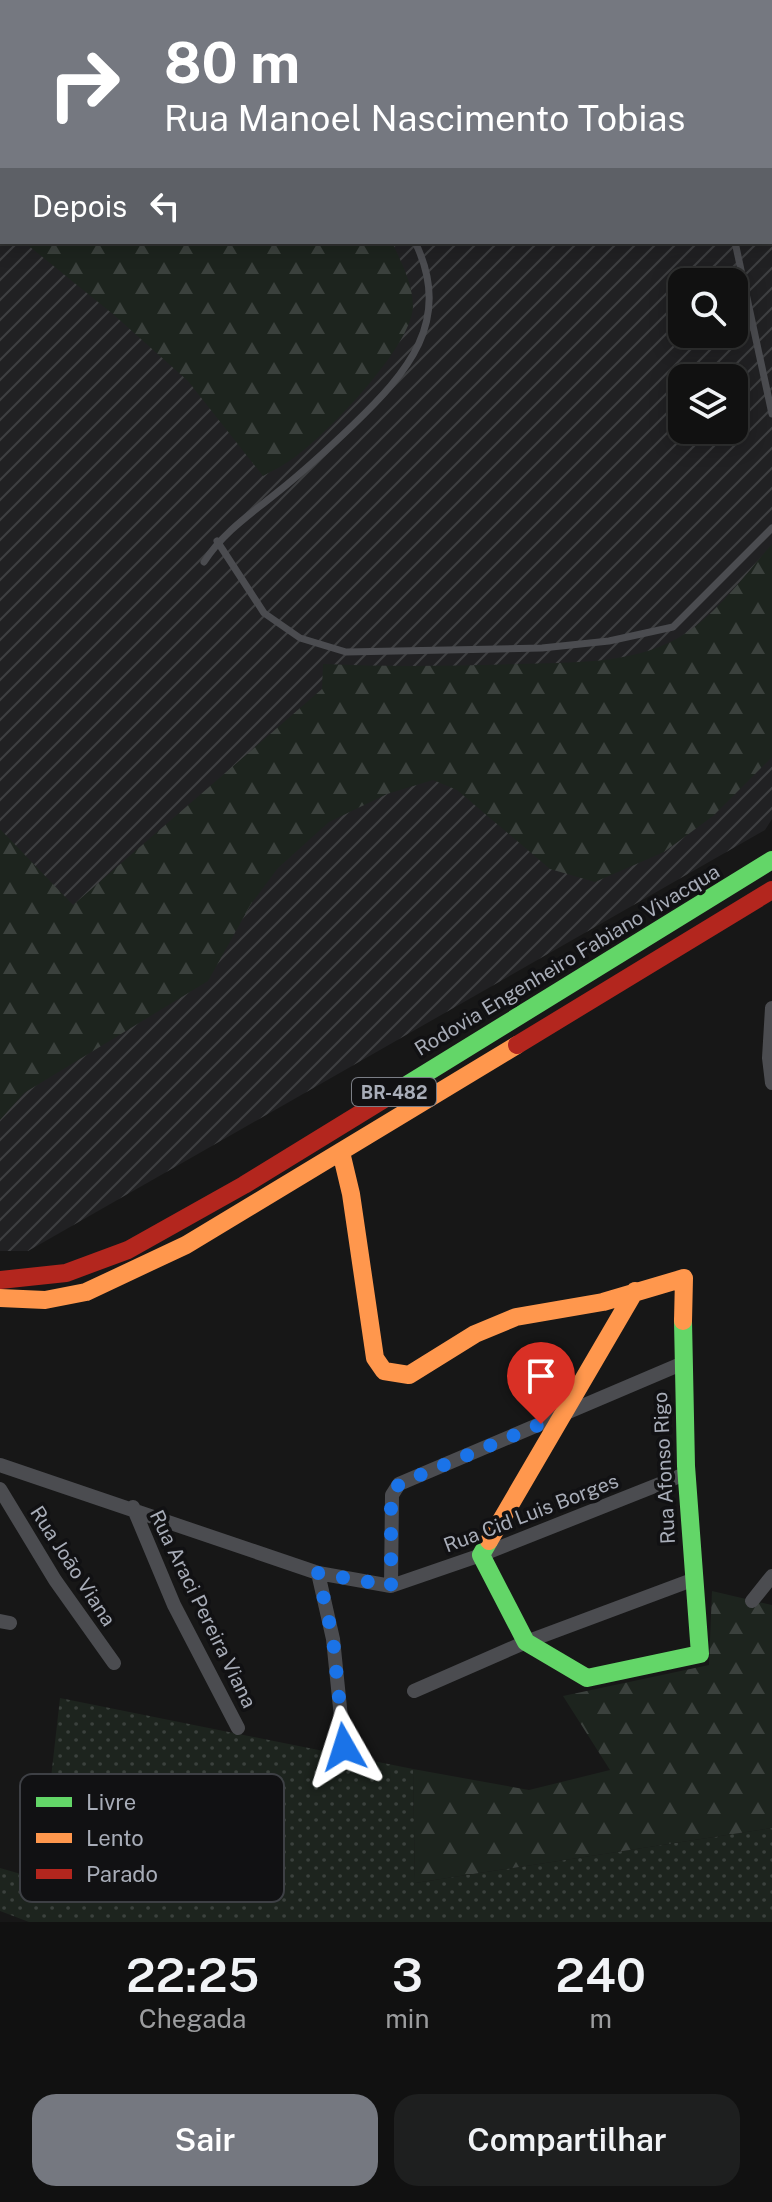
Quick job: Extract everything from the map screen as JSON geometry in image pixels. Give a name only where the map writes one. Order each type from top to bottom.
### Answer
[{"type":"main road","name":"Rodovia Engenheiro Fabiano Vivacqua","points":[[0,1280],[38,1279],[72,1272],[107,1259],[244,1185],[772,860]]},
{"type":"main road","name":"BR-482","points":[[0,1298],[50,1299],[82,1292],[131,1274],[253,1206],[679,943],[772,890]]},
{"type":"main road","points":[[679,943],[699,907]]},
{"type":"main road","points":[[456,1053],[468,1074]]},
{"type":"main road","points":[[341,1152],[351,1194],[375,1358],[384,1371],[409,1375],[475,1334],[516,1317],[603,1302],[635,1291]]},
{"type":"main road","points":[[244,1185],[253,1206]]},
{"type":"main road","name":"Rua Afonso Rigo","points":[[526,1642],[587,1678],[700,1654],[685,1474],[681,1364],[684,1278],[635,1291]]},
{"type":"main road","points":[[526,1642],[481,1555],[635,1291]]},
{"type":"street","points":[[772,1008],[769,1058],[772,1083]]},
{"type":"street","points":[[0,1465],[133,1507],[318,1573],[391,1586],[391,1506],[392,1495],[399,1484],[681,1364]]},
{"type":"street","name":"Rua Cid Luis Borges","points":[[391,1586],[481,1555],[685,1474]]},
{"type":"street","name":"Rua João Viana","points":[[0,1489],[55,1580],[114,1663]]},
{"type":"street","name":"Rua Araci Pereira Viana","points":[[133,1507],[174,1605],[238,1728]]},
{"type":"street","points":[[318,1573],[333,1639],[344,1747]]},
{"type":"street","points":[[752,1601],[772,1576]]},
{"type":"street","points":[[414,1691],[526,1642],[692,1580]]},
{"type":"lane","points":[[204,562],[217,541],[306,469],[391,388],[420,345],[431,290],[416,244]]},
{"type":"lane","points":[[735,244],[772,414]]},
{"type":"lane","points":[[217,541],[264,613],[300,638],[346,652],[542,648],[609,641],[673,627],[772,528]]},
{"type":"shaded area","points":[[0,244],[772,244],[772,819],[765,830],[28,1251],[0,1251]]},
{"type":"green space","points":[[26,244],[393,244],[409,282],[413,307],[409,324],[398,344],[366,388],[309,445],[263,476],[188,381],[114,315]]},
{"type":"green space","points":[[772,544],[772,757],[713,816],[664,852],[595,882],[550,869],[457,790],[433,780],[387,794],[329,822],[278,868],[251,904],[208,981],[24,1093],[0,1120],[0,829],[73,905],[322,689],[323,664],[420,666],[558,663],[620,658],[640,653],[660,647],[692,629],[728,595]]},
{"type":"green space","points":[[712,1591],[772,1605],[772,1828],[415,1883],[413,1769],[529,1790],[610,1770],[563,1696],[709,1665]]},
{"type":"green space","points":[[60,1698],[413,1769],[415,1883],[772,1828],[772,1922],[29,1922],[0,1911],[0,1868],[20,1874],[20,1902],[284,1902],[284,1774],[51,1774]]},
{"type":"traffic: fast","points":[[402,1088],[772,860]]},
{"type":"traffic: fast","points":[[489,1541],[481,1555],[526,1642],[587,1678],[700,1654],[686,1466],[683,1321]]},
{"type":"traffic: slow","points":[[0,1298],[45,1300],[86,1292],[186,1245],[517,1045]]},
{"type":"traffic: slow","points":[[341,1152],[351,1194],[375,1358],[384,1371],[409,1375],[475,1334],[516,1317],[603,1302],[684,1278],[683,1321]]},
{"type":"traffic: slow","points":[[489,1541],[635,1291]]},
{"type":"traffic: jam","points":[[517,1045],[772,890]]},
{"type":"traffic: jam","points":[[0,1280],[66,1273],[128,1250],[244,1185],[402,1088]]},
{"type":"route","points":[[344,1747],[333,1639],[318,1573],[391,1586],[391,1506],[392,1495],[399,1484],[415,1474],[541,1424]]}]
